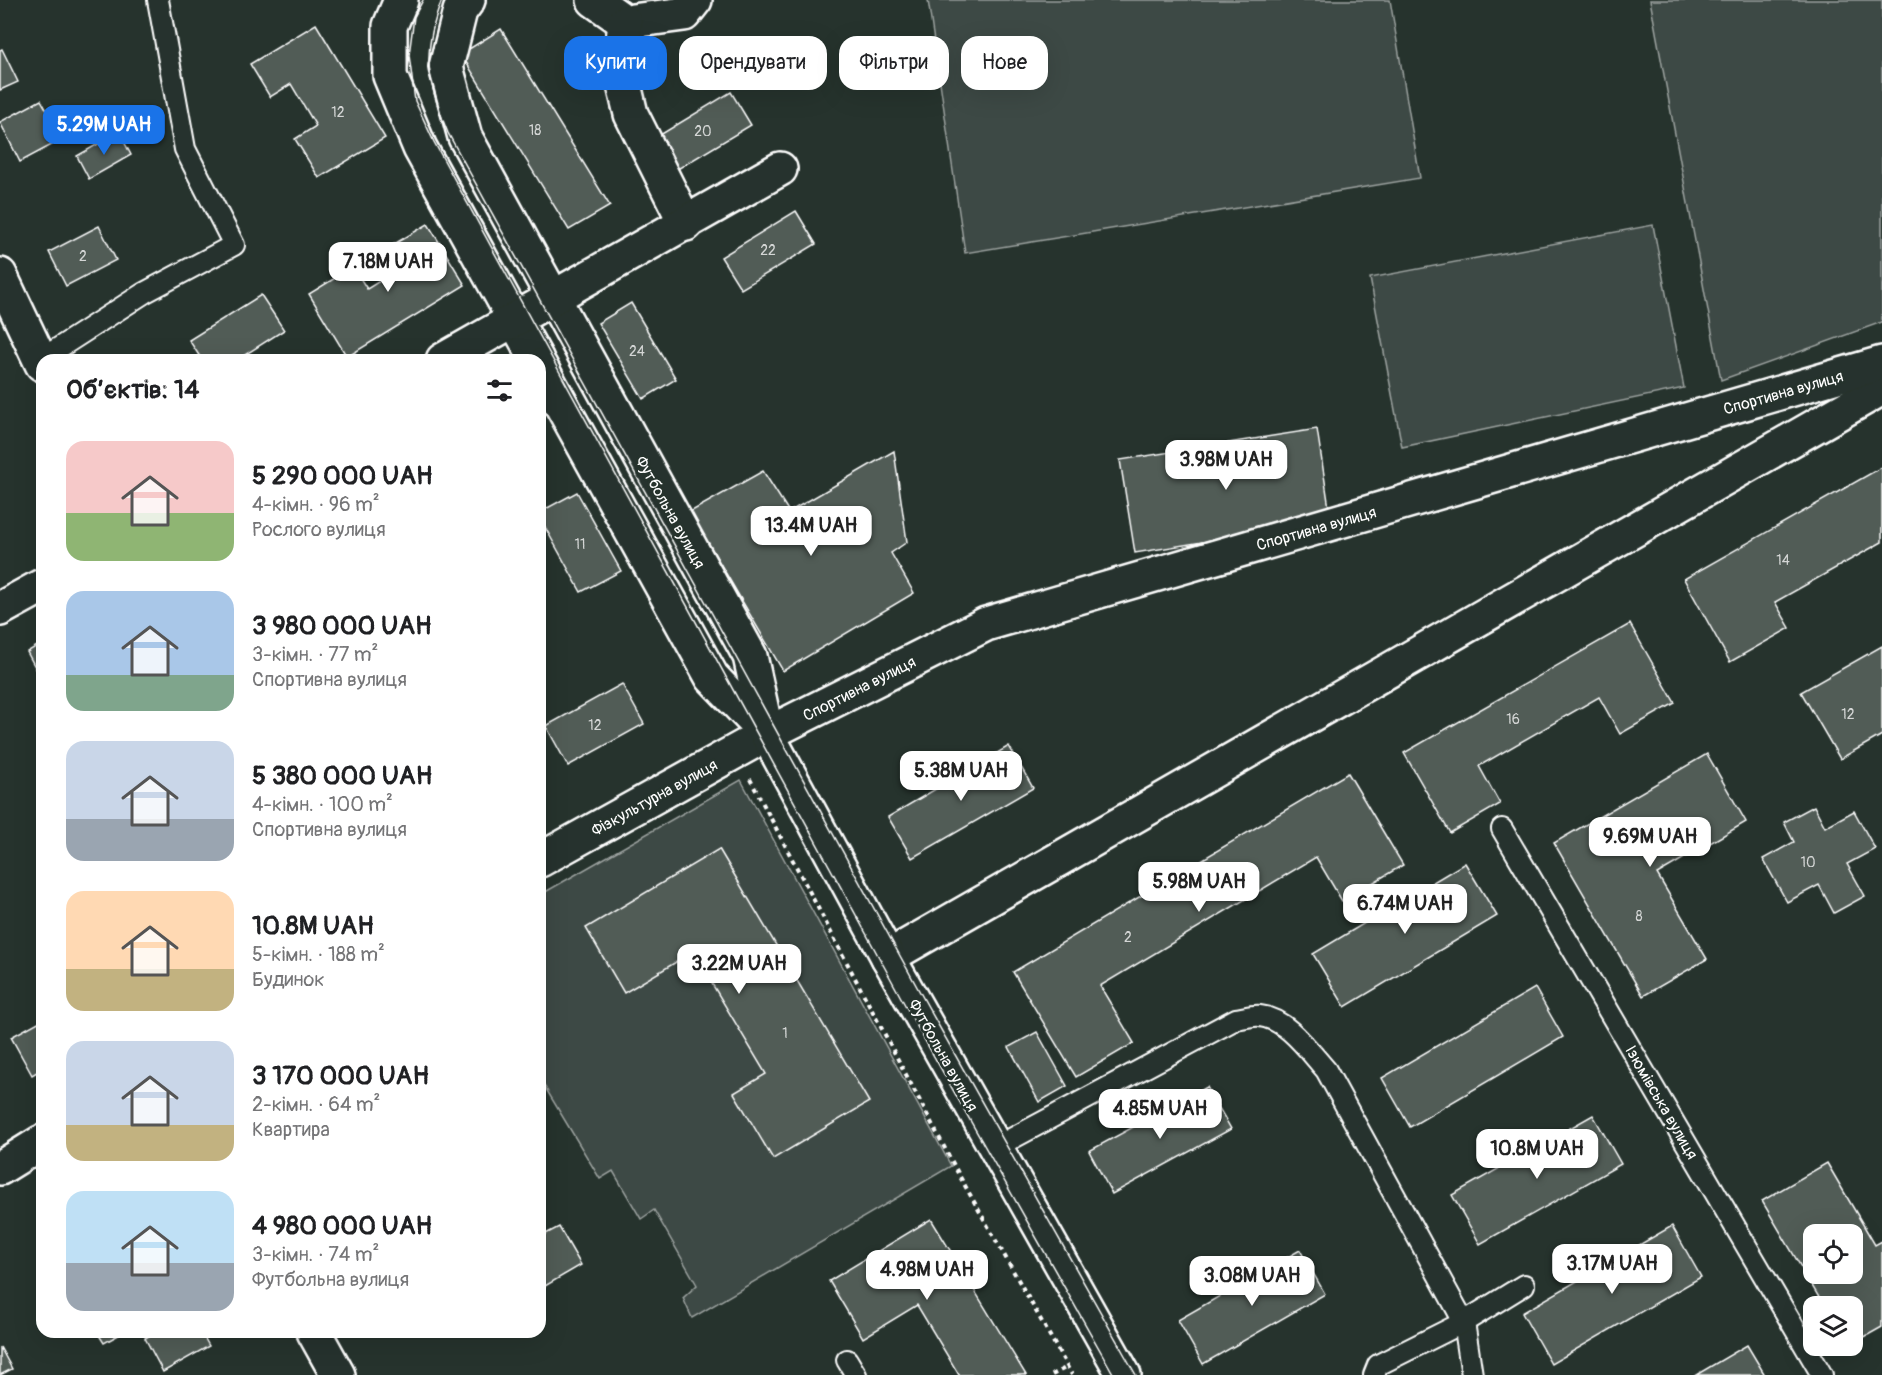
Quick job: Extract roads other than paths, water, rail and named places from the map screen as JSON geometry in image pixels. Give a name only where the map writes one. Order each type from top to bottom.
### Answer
[{"type":"street","points":[[401,0],[390,26],[390,76],[420,148],[534,354]]},
{"type":"street","name":"Футбольна вулиця","points":[[468,0],[460,12],[446,67],[465,137],[750,656],[767,734]]},
{"type":"street","points":[[594,0],[625,22],[684,14],[695,0]]},
{"type":"street","points":[[625,22],[620,68],[631,114],[686,224]]},
{"type":"street","points":[[453,354],[780,169]]},
{"type":"street","points":[[0,275],[37,354]]},
{"type":"street","name":"Спортивна вулиця","points":[[767,734],[986,624],[1882,363]]},
{"type":"street","name":"Футбольна вулиця","points":[[546,377],[712,677],[767,734],[888,957],[1124,1375]]},
{"type":"street","name":"Спортивна вулиця","points":[[888,957],[1882,388]]},
{"type":"street","points":[[0,609],[36,589]]},
{"type":"street","name":"Фізкультурна вулиця","points":[[546,857],[767,734]]},
{"type":"street","points":[[0,1168],[36,1146]]},
{"type":"street","points":[[317,1338],[338,1375]]},
{"type":"lane","points":[[53,354],[144,293],[234,244],[185,149],[158,0]]},
{"type":"lane","name":"Ізюмівська вулиця","points":[[1502,829],[1822,1375]]},
{"type":"lane","points":[[996,1147],[1236,1019],[1260,1016],[1281,1024],[1326,1070],[1464,1322],[1472,1375]]},
{"type":"lane","points":[[1374,1375],[1378,1365],[1464,1322],[1524,1285]]},
{"type":"tram line","points":[[423,0],[414,17],[409,55],[415,101],[434,142],[910,1014],[1114,1375]]},
{"type":"tram line","points":[[442,0],[431,36],[429,67],[435,98],[448,133],[927,1005],[1136,1375]]}]
